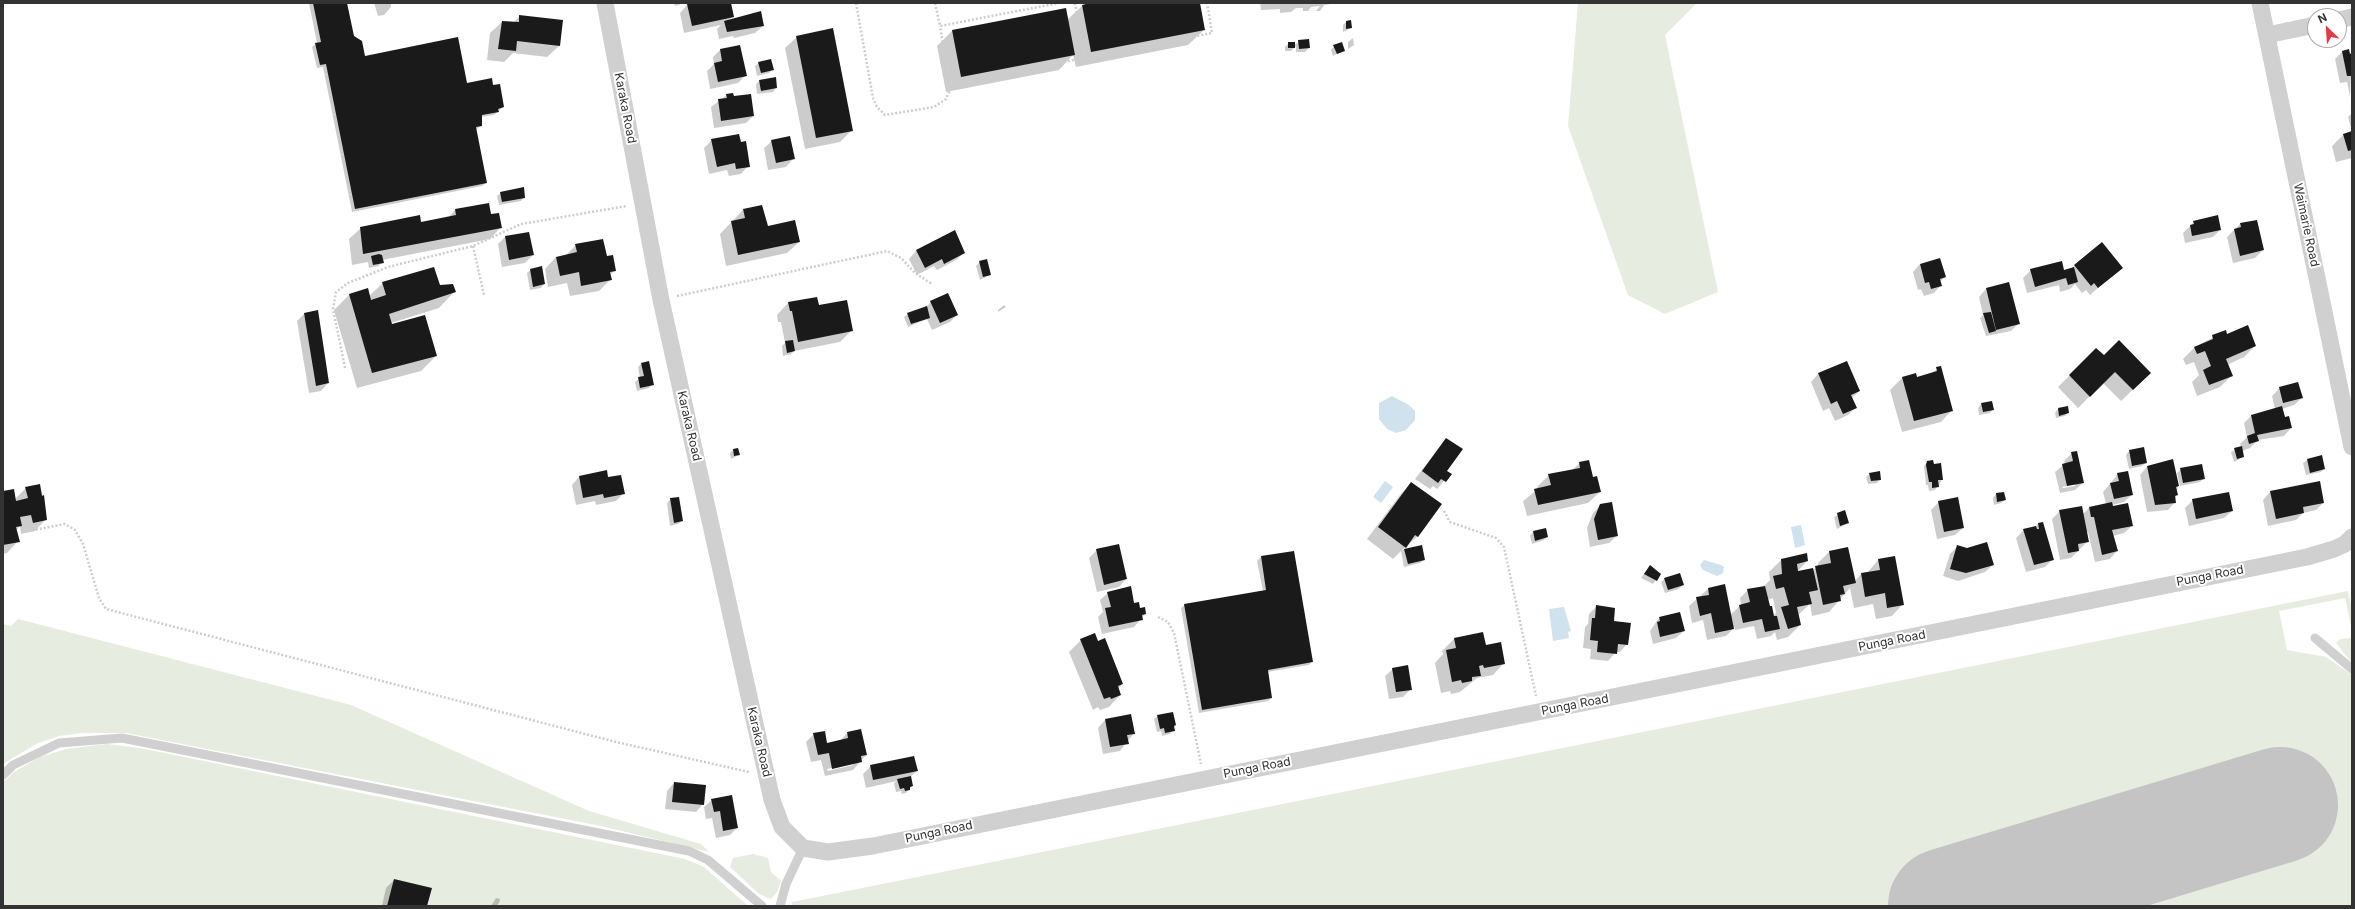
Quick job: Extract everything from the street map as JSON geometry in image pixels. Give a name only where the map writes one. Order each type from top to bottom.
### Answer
[{"type":"street","name":"Karaka Road","points":[[606,3],[661,300],[767,776],[777,816],[782,827],[799,845]]},
{"type":"street","name":"Waimarie Road","points":[[2260,3],[2352,447]]},
{"type":"street","points":[[2267,35],[2307,27]]},
{"type":"street","name":"Punga Road","points":[[799,845],[828,852],[847,851],[2307,557],[2334,549],[2345,544],[2352,537]]},
{"type":"lane","points":[[2315,638],[2352,668]]},
{"type":"lane","points":[[3,775],[13,764],[59,743],[122,738],[689,851],[708,860],[762,906]]},
{"type":"lane","points":[[780,906],[799,845]]},
{"type":"path","points":[[856,3],[873,98],[877,107],[885,115],[934,107],[946,99],[950,90],[950,84],[935,3]]},
{"type":"path","points":[[940,26],[1059,3]]},
{"type":"path","points":[[1075,3],[1085,56]]},
{"type":"path","points":[[950,84],[1085,56],[1212,33],[1207,3]]},
{"type":"path","points":[[345,368],[333,308],[336,292],[348,283],[388,267],[473,246],[521,224],[643,204]]},
{"type":"path","points":[[473,246],[484,295]]},
{"type":"path","points":[[661,300],[887,251],[901,258],[915,273],[932,284]]},
{"type":"path","points":[[1444,511],[1450,522],[1496,538],[1504,547],[1540,712]]},
{"type":"path","points":[[28,531],[65,524],[75,530],[83,544],[99,598],[106,609],[616,742],[767,776]]},
{"type":"path","points":[[1158,617],[1168,622],[1174,632],[1204,778]]},
{"type":"shaded area","points":[[1578,3],[1697,3],[1665,35],[1718,292],[1665,314],[1628,295],[1568,126]]},
{"type":"shaded area","points":[[2348,591],[2352,610],[2352,663],[2336,643],[2340,639],[2351,638],[2351,626],[2345,598],[2279,611],[2287,650],[2326,657],[2352,675],[2352,906],[792,906],[792,902]]},
{"type":"shaded area","points":[[18,619],[351,705],[589,811],[701,844],[709,852],[601,826],[126,733],[83,733],[59,736],[36,744],[3,764],[3,624],[11,626]]},
{"type":"shaded area","points":[[107,744],[140,748],[685,859],[704,867],[748,906],[3,906],[3,782],[14,772],[40,757],[66,749]]},
{"type":"shaded area","points":[[753,854],[768,858],[771,872],[781,881],[777,892],[771,899],[759,894],[730,867],[733,858]]},
{"type":"water","points":[[1392,396],[1409,405],[1415,411],[1415,420],[1406,430],[1396,433],[1387,429],[1379,419],[1379,403]]},
{"type":"water","points":[[1385,481],[1393,487],[1381,503],[1373,497]]},
{"type":"water","points":[[1801,525],[1805,545],[1795,548],[1791,527]]},
{"type":"water","points":[[1704,560],[1724,567],[1723,573],[1717,576],[1703,570],[1700,565]]},
{"type":"water","points":[[1564,607],[1571,631],[1568,632],[1569,638],[1553,641],[1549,609]]},
{"type":"building","points":[[313,3],[347,3],[354,36],[362,41],[365,56],[458,37],[467,83],[492,78],[493,85],[500,84],[504,107],[498,109],[499,112],[482,115],[482,126],[476,127],[487,183],[355,209],[326,64],[320,65],[315,43],[321,42]]},
{"type":"building","points":[[731,3],[734,17],[692,26],[687,4]]},
{"type":"building","points":[[1090,3],[1200,3],[1205,30],[1091,52],[1082,5]]},
{"type":"building","points":[[1066,8],[1075,55],[961,77],[952,30]]},
{"type":"building","points":[[761,11],[764,26],[727,32],[724,21]]},
{"type":"building","points":[[519,15],[563,20],[560,46],[517,41],[516,51],[498,49],[502,21],[519,22]]},
{"type":"building","points":[[1351,20],[1352,28],[1346,29],[1346,21]]},
{"type":"building","points":[[833,28],[853,131],[816,138],[796,36]]},
{"type":"building","points":[[1309,39],[1310,48],[1299,49],[1298,40]]},
{"type":"building","points":[[1288,42],[1295,42],[1295,48],[1288,48]]},
{"type":"building","points":[[1342,42],[1345,51],[1337,54],[1333,45]]},
{"type":"building","points":[[740,45],[747,76],[718,82],[714,63],[722,61],[720,49]]},
{"type":"building","points":[[2349,49],[2350,54],[2352,53],[2352,76],[2347,76],[2342,51]]},
{"type":"building","points":[[771,59],[774,70],[761,73],[758,62]]},
{"type":"building","points":[[776,77],[777,88],[761,91],[759,80]]},
{"type":"building","points":[[733,93],[734,96],[751,94],[754,116],[721,121],[718,99],[727,98],[726,94]]},
{"type":"building","points":[[2352,131],[2352,150],[2348,151],[2343,134]]},
{"type":"building","points":[[739,134],[741,142],[746,141],[750,167],[736,169],[735,163],[717,167],[711,139]]},
{"type":"building","points":[[790,136],[795,159],[776,163],[771,140]]},
{"type":"building","points":[[524,187],[525,198],[502,202],[500,192]]},
{"type":"building","points":[[489,203],[491,214],[499,213],[502,228],[363,254],[360,227],[420,215],[421,222],[456,215],[455,209]]},
{"type":"building","points":[[762,205],[768,226],[795,220],[800,242],[738,255],[731,221],[745,218],[743,209]]},
{"type":"building","points":[[2218,215],[2221,230],[2192,236],[2190,225],[2194,224],[2193,221]]},
{"type":"building","points":[[2257,220],[2264,250],[2240,256],[2234,229],[2241,227],[2240,223]]},
{"type":"building","points":[[955,230],[965,253],[944,264],[942,259],[925,268],[916,250]]},
{"type":"building","points":[[529,232],[534,255],[509,260],[505,236]]},
{"type":"building","points":[[603,239],[607,256],[613,255],[616,271],[610,272],[612,280],[581,286],[579,272],[560,276],[556,257],[577,252],[575,244]]},
{"type":"building","points":[[2102,242],[2123,268],[2098,288],[2094,283],[2091,286],[2074,265]]},
{"type":"building","points":[[379,254],[382,255],[384,263],[373,265],[371,256]]},
{"type":"building","points":[[1940,258],[1946,277],[1940,279],[1942,286],[1931,289],[1929,282],[1925,283],[1920,264]]},
{"type":"building","points":[[987,259],[991,275],[983,277],[979,261]]},
{"type":"building","points":[[2062,261],[2064,270],[2074,267],[2078,282],[2068,285],[2066,278],[2035,287],[2030,269]]},
{"type":"building","points":[[542,266],[545,284],[533,287],[530,269]]},
{"type":"building","points":[[434,267],[440,285],[453,284],[456,292],[389,314],[392,324],[425,315],[437,356],[372,373],[349,294],[368,288],[371,300],[386,295],[382,282]]},
{"type":"building","points":[[2009,282],[2020,324],[1996,330],[1986,288]]},
{"type":"building","points":[[948,293],[958,315],[940,323],[930,301]]},
{"type":"building","points":[[817,297],[819,305],[847,300],[853,331],[798,342],[792,311],[790,311],[788,302]]},
{"type":"building","points":[[927,306],[930,318],[911,324],[907,313]]},
{"type":"building","points":[[318,310],[329,383],[316,386],[304,313]]},
{"type":"building","points":[[1991,312],[1996,331],[1989,333],[1983,313]]},
{"type":"building","points":[[2248,325],[2256,346],[2226,359],[2233,376],[2209,385],[2203,370],[2211,366],[2205,351],[2197,354],[2194,347],[2213,339],[2212,335],[2226,330],[2227,334]]},
{"type":"building","points":[[793,340],[795,351],[787,353],[785,341]]},
{"type":"building","points":[[2119,340],[2151,373],[2133,390],[2115,372],[2090,397],[2069,375],[2096,348],[2104,355]]},
{"type":"building","points":[[649,361],[654,385],[640,388],[638,377],[644,376],[641,363]]},
{"type":"building","points":[[1847,361],[1860,391],[1851,395],[1857,408],[1843,414],[1837,401],[1831,404],[1818,373]]},
{"type":"building","points":[[1941,366],[1953,411],[1914,421],[1902,377],[1916,373],[1917,377],[1937,371],[1936,367]]},
{"type":"building","points":[[2298,382],[2303,398],[2283,403],[2279,387]]},
{"type":"building","points":[[1992,401],[1994,410],[1983,412],[1981,403]]},
{"type":"building","points":[[2068,406],[2069,413],[2059,416],[2058,408]]},
{"type":"building","points":[[2282,406],[2285,417],[2289,416],[2292,428],[2257,435],[2259,441],[2249,444],[2247,436],[2255,433],[2251,415]]},
{"type":"building","points":[[1446,438],[1463,449],[1447,471],[1452,474],[1446,482],[1441,479],[1438,483],[1422,471]]},
{"type":"building","points":[[2242,446],[2244,457],[2237,459],[2234,448]]},
{"type":"building","points":[[2144,447],[2147,463],[2132,466],[2129,450]]},
{"type":"building","points":[[738,448],[740,455],[734,456],[733,449]]},
{"type":"building","points":[[2077,451],[2084,483],[2067,486],[2062,464],[2073,461],[2071,452]]},
{"type":"building","points":[[2322,455],[2325,469],[2310,473],[2307,459]]},
{"type":"building","points":[[2173,459],[2179,486],[2176,487],[2178,495],[2175,496],[2176,503],[2155,505],[2147,466]]},
{"type":"building","points":[[1589,460],[1593,477],[1597,476],[1601,492],[1538,505],[1534,489],[1551,485],[1548,474],[1580,468],[1579,462]]},
{"type":"building","points":[[1933,460],[1934,464],[1941,463],[1943,480],[1938,480],[1939,487],[1932,488],[1932,482],[1929,482],[1926,465],[1927,461]]},
{"type":"building","points":[[2202,464],[2205,479],[2183,483],[2180,468]]},
{"type":"building","points":[[607,470],[608,477],[621,475],[625,494],[604,498],[603,494],[583,498],[579,476]]},
{"type":"building","points":[[1880,471],[1881,480],[1871,481],[1869,473]]},
{"type":"building","points":[[2128,471],[2133,495],[2114,499],[2110,483],[2119,481],[2117,473]]},
{"type":"building","points":[[2320,481],[2324,503],[2303,507],[2304,513],[2276,519],[2270,491]]},
{"type":"building","points":[[1411,482],[1442,504],[1418,537],[1415,535],[1406,548],[1378,527]]},
{"type":"building","points":[[40,484],[42,496],[44,495],[47,520],[33,523],[31,515],[20,517],[22,526],[16,527],[20,542],[3,545],[3,491],[14,489],[16,501],[28,498],[25,487]]},
{"type":"building","points":[[2004,492],[2006,500],[1997,502],[1996,493]]},
{"type":"building","points":[[2229,492],[2233,511],[2196,519],[2192,499]]},
{"type":"building","points":[[679,497],[683,521],[674,523],[670,498]]},
{"type":"building","points":[[1958,497],[1964,528],[1944,532],[1938,501]]},
{"type":"building","points":[[1612,502],[1618,536],[1598,540],[1594,519],[1600,504]]},
{"type":"building","points":[[2112,502],[2113,506],[2128,503],[2133,526],[2112,530],[2118,551],[2102,555],[2094,517],[2091,517],[2089,507]]},
{"type":"building","points":[[2082,506],[2089,542],[2078,544],[2079,551],[2068,553],[2059,510]]},
{"type":"building","points":[[1845,510],[1849,523],[1840,526],[1837,513]]},
{"type":"building","points":[[2043,522],[2054,560],[2034,565],[2023,529],[2036,526],[2037,529],[2039,529],[2038,523]]},
{"type":"building","points":[[1546,528],[1548,537],[1535,541],[1533,531]]},
{"type":"building","points":[[1987,542],[1994,565],[1966,573],[1950,569],[1957,545],[1967,548]]},
{"type":"building","points":[[1119,544],[1127,579],[1104,585],[1096,549]]},
{"type":"building","points":[[1422,545],[1425,560],[1408,564],[1404,549]]},
{"type":"building","points":[[1848,547],[1856,583],[1843,586],[1845,594],[1840,595],[1841,601],[1823,605],[1815,566],[1831,563],[1829,551]]},
{"type":"building","points":[[1294,551],[1313,662],[1268,670],[1272,698],[1202,710],[1184,604],[1266,590],[1261,556]]},
{"type":"building","points":[[1807,553],[1808,561],[1797,564],[1798,571],[1813,568],[1818,590],[1809,592],[1812,604],[1797,607],[1801,625],[1788,629],[1781,607],[1789,605],[1784,587],[1776,589],[1773,576],[1782,574],[1781,559]]},
{"type":"building","points":[[1895,556],[1904,605],[1887,608],[1885,593],[1865,597],[1861,573],[1880,570],[1878,559]]},
{"type":"building","points":[[1650,565],[1661,574],[1657,581],[1644,574]]},
{"type":"building","points":[[1680,573],[1684,585],[1668,590],[1664,578]]},
{"type":"building","points":[[1725,584],[1734,629],[1715,633],[1711,613],[1700,616],[1696,597],[1709,595],[1708,588]]},
{"type":"building","points":[[1131,586],[1134,603],[1139,602],[1140,608],[1145,607],[1146,614],[1142,615],[1143,620],[1109,627],[1105,608],[1111,607],[1107,592]]},
{"type":"building","points":[[1765,586],[1770,606],[1772,606],[1774,616],[1777,616],[1780,629],[1765,632],[1762,619],[1743,623],[1739,605],[1750,602],[1747,589]]},
{"type":"building","points":[[1596,605],[1615,608],[1614,621],[1631,623],[1628,645],[1618,644],[1617,654],[1597,652],[1598,641],[1590,640],[1592,618],[1595,618]]},
{"type":"building","points":[[1680,612],[1685,631],[1660,637],[1657,622],[1660,621],[1659,617]]},
{"type":"building","points":[[1483,632],[1486,645],[1501,642],[1505,664],[1484,668],[1483,665],[1479,666],[1481,676],[1472,677],[1472,681],[1462,683],[1461,680],[1452,682],[1446,650],[1456,648],[1454,638]]},
{"type":"building","points":[[1095,633],[1098,641],[1105,638],[1123,684],[1118,686],[1121,695],[1111,699],[1110,697],[1104,699],[1080,639]]},
{"type":"building","points":[[1408,665],[1412,690],[1396,692],[1392,668]]},
{"type":"building","points":[[1173,712],[1176,725],[1174,726],[1175,731],[1165,733],[1164,728],[1160,729],[1157,715]]},
{"type":"building","points":[[1131,714],[1135,734],[1127,735],[1129,744],[1110,747],[1105,719]]},
{"type":"building","points":[[861,729],[867,755],[861,756],[862,762],[832,769],[829,753],[818,755],[813,733],[825,731],[827,743],[848,738],[847,732]]},
{"type":"building","points":[[914,756],[918,771],[873,780],[870,765]]},
{"type":"building","points":[[911,776],[913,786],[910,787],[910,790],[905,791],[904,788],[900,789],[897,779]]},
{"type":"building","points":[[674,782],[706,785],[704,805],[672,802]]},
{"type":"building","points":[[732,795],[738,828],[723,831],[720,811],[714,812],[711,799]]},
{"type":"building","points":[[394,879],[432,888],[427,906],[387,906]]},
{"type":"runway","points":[[1946,906],[2280,805]]}]
